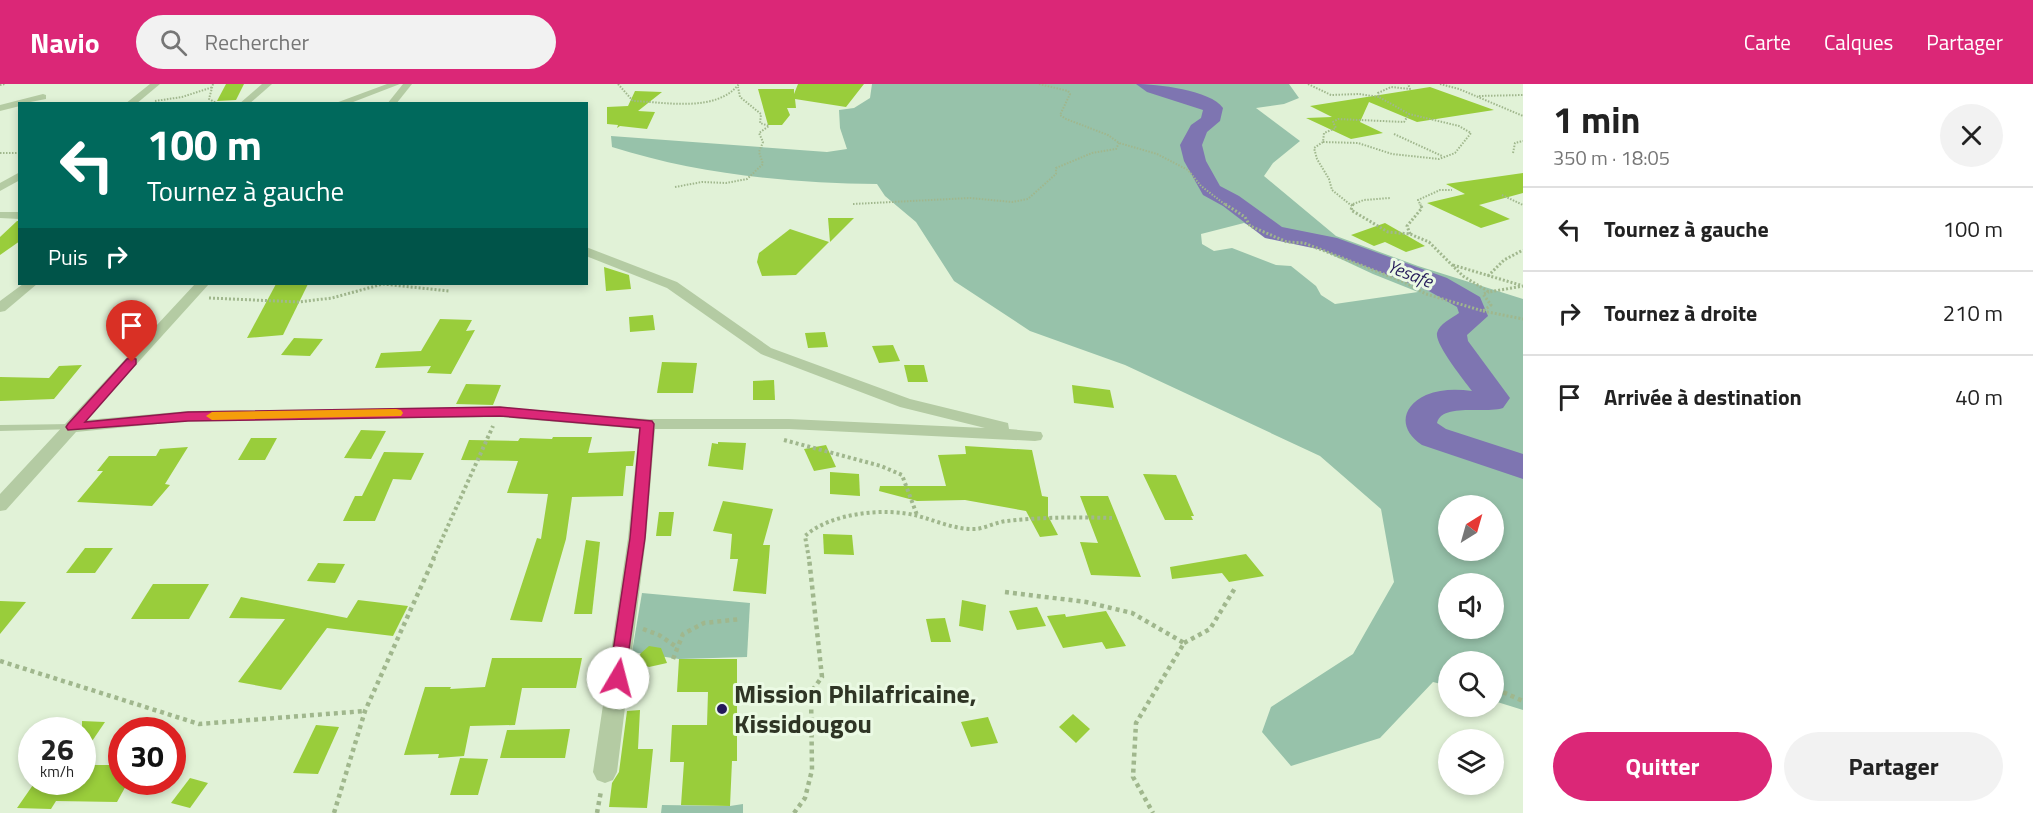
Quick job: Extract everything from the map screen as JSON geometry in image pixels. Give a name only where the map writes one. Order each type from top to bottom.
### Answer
[{"type":"street","points":[[132,102],[156,84]]},
{"type":"street","points":[[246,102],[268,84]]},
{"type":"street","points":[[343,102],[396,84]]},
{"type":"street","points":[[393,102],[408,84]]},
{"type":"street","points":[[23,102],[43,97]]},
{"type":"street","points":[[0,108],[18,103]]},
{"type":"street","points":[[0,188],[18,176]]},
{"type":"street","points":[[0,215],[18,216]]},
{"type":"street","points":[[73,427],[188,416],[500,412],[647,424],[789,424],[1035,436],[905,403],[766,351],[672,285],[588,252]]},
{"type":"street","points":[[0,309],[29,285]]},
{"type":"street","points":[[0,505],[201,285]]},
{"type":"street","points":[[605,772],[637,538],[647,424]]},
{"type":"lane","points":[[0,428],[73,427]]},
{"type":"path","points":[[0,85],[4,84]]},
{"type":"path","points":[[618,84],[633,101],[720,100],[739,86]]},
{"type":"path","points":[[1039,84],[1070,94],[1060,116],[1108,135],[1119,143],[1157,154],[1188,170],[1201,186],[1245,218],[1250,226],[1287,242],[1305,243],[1404,282],[1426,294],[1483,311],[1523,319]]},
{"type":"path","points":[[1308,84],[1331,95],[1359,94],[1379,97],[1409,114],[1459,126],[1471,132],[1455,153],[1439,159],[1392,154],[1358,143],[1323,142],[1314,148],[1314,154],[1332,182],[1332,190],[1353,204]]},
{"type":"path","points":[[1379,97],[1378,93],[1391,87],[1410,89],[1408,84]]},
{"type":"path","points":[[1440,84],[1523,116]]},
{"type":"path","points":[[151,101],[182,97],[213,86]]},
{"type":"path","points":[[213,86],[209,99],[214,102]]},
{"type":"path","points":[[675,187],[702,182],[726,183],[747,179],[763,164],[759,152],[763,142],[759,133],[768,126],[760,123],[761,114],[740,97],[739,86]]},
{"type":"path","points":[[1475,96],[1523,95]]},
{"type":"path","points":[[1323,142],[1324,133],[1336,128],[1333,122],[1338,119],[1404,122],[1409,114]]},
{"type":"path","points":[[1394,134],[1443,157]]},
{"type":"path","points":[[1513,153],[1515,143],[1523,141]]},
{"type":"path","points":[[853,204],[970,198],[1012,202],[1028,199],[1056,174],[1056,168],[1077,157],[1102,149],[1116,149],[1119,143]]},
{"type":"path","points":[[0,153],[18,153]]},
{"type":"path","points":[[1410,234],[1407,226],[1422,208],[1418,200],[1440,190],[1452,190]]},
{"type":"path","points":[[1502,195],[1523,205]]},
{"type":"path","points":[[1353,204],[1364,200],[1390,198]]},
{"type":"path","points":[[1353,204],[1351,210],[1388,232],[1410,234],[1429,242],[1463,276],[1489,292]]},
{"type":"path","points":[[1488,276],[1504,260],[1523,250]]},
{"type":"path","points":[[1449,264],[1523,286]]},
{"type":"path","points":[[190,296],[299,302],[332,298],[379,285]]},
{"type":"path","points":[[392,285],[449,291]]},
{"type":"path","points":[[1483,311],[1491,305],[1483,294],[1523,286]]},
{"type":"path","points":[[334,813],[365,711],[500,412]]},
{"type":"path","points":[[778,437],[881,466],[902,475],[918,516]]},
{"type":"path","points":[[794,813],[805,798],[812,771],[811,692],[822,677],[806,536],[817,525],[856,515],[888,512],[918,516],[934,523],[978,528],[997,522],[1047,518],[1113,519]]},
{"type":"path","points":[[1153,813],[1133,777],[1136,723],[1184,643],[1210,629],[1235,588]]},
{"type":"path","points":[[1005,592],[1086,602],[1132,613],[1184,643]]},
{"type":"path","points":[[673,659],[679,649],[679,641],[683,634],[704,623],[741,619]]},
{"type":"path","points":[[643,629],[659,634],[679,649]]},
{"type":"path","points":[[0,661],[199,724],[365,711]]},
{"type":"path","points":[[1504,693],[1523,701]]},
{"type":"green space","points":[[872,84],[1289,84],[1299,98],[1284,104],[1256,108],[1300,141],[1273,163],[1264,176],[1336,236],[1418,266],[1523,299],[1523,710],[1504,704],[1504,651],[1438,651],[1438,683],[1433,682],[1380,738],[1291,766],[1262,732],[1271,707],[1353,654],[1394,582],[1381,509],[1320,456],[1125,365],[1030,331],[954,281],[916,222],[885,196],[877,184],[810,182],[743,175],[677,164],[612,147],[611,136],[827,152],[847,149],[840,128],[839,110],[854,108],[870,98]],"holes":[[[1244,223],[1272,237],[1315,247],[1418,292],[1335,304],[1321,295],[1316,286],[1291,266],[1276,265],[1232,248],[1214,251],[1202,244],[1201,234]]]},
{"type":"green space","points":[[642,593],[750,603],[747,657],[679,659],[632,652]]},
{"type":"green space","points":[[743,804],[743,813],[661,813],[662,805],[730,806]]},
{"type":"building","points":[[226,84],[244,84],[236,100],[217,101]]},
{"type":"building","points":[[798,84],[864,84],[846,107],[795,99],[796,108],[787,108],[790,115],[782,125],[768,125],[758,89],[794,89],[794,94]]},
{"type":"building","points":[[1430,87],[1494,110],[1417,122],[1369,102],[1360,122],[1383,133],[1351,139],[1306,118],[1332,117],[1310,106]]},
{"type":"building","points":[[635,91],[662,92],[638,111],[655,112],[647,129],[620,126],[617,128],[618,125],[607,124],[607,107],[628,106]]},
{"type":"building","points":[[1523,173],[1523,193],[1479,205],[1510,219],[1481,228],[1427,203],[1465,194],[1446,184]]},
{"type":"building","points":[[828,218],[854,218],[830,242]]},
{"type":"building","points":[[18,221],[18,242],[0,255],[0,237]]},
{"type":"building","points":[[1385,223],[1425,246],[1406,252],[1385,242],[1374,246],[1351,235]]},
{"type":"building","points":[[790,229],[829,242],[796,275],[762,276],[757,262],[759,253]]},
{"type":"building","points":[[604,267],[629,275],[631,289],[606,291]]},
{"type":"building","points":[[275,285],[308,285],[283,335],[247,338]]},
{"type":"building","points":[[653,315],[655,330],[630,332],[629,317]]},
{"type":"building","points":[[440,319],[472,320],[466,331],[475,330],[451,374],[427,373],[431,366],[375,368],[381,353],[421,351]]},
{"type":"building","points":[[825,332],[828,347],[808,348],[805,333]]},
{"type":"building","points":[[294,338],[323,339],[310,356],[281,355]]},
{"type":"building","points":[[893,345],[900,361],[879,363],[872,346]]},
{"type":"building","points":[[662,362],[697,363],[693,393],[657,393]]},
{"type":"building","points":[[82,365],[54,399],[0,401],[0,377],[49,378],[59,366]]},
{"type":"building","points":[[904,365],[924,365],[928,382],[908,382]]},
{"type":"building","points":[[774,380],[775,400],[753,400],[753,381]]},
{"type":"building","points":[[466,384],[501,385],[493,405],[456,404]]},
{"type":"building","points":[[1072,385],[1110,390],[1114,408],[1074,403]]},
{"type":"building","points":[[361,430],[386,431],[371,459],[344,458]]},
{"type":"building","points":[[553,437],[592,437],[588,453],[635,451],[633,466],[626,466],[623,496],[572,497],[566,539],[542,622],[510,620],[537,538],[541,539],[548,494],[507,493],[518,461],[461,460],[469,440],[518,441],[520,438],[552,439]]},
{"type":"building","points":[[251,438],[277,438],[265,460],[238,460]]},
{"type":"building","points":[[718,442],[746,443],[743,470],[708,466],[712,443],[718,444]]},
{"type":"building","points":[[826,445],[836,467],[814,471],[804,449]]},
{"type":"building","points":[[965,446],[1032,450],[1042,496],[1048,497],[1048,516],[1058,535],[1040,537],[1026,511],[965,500],[917,501],[879,491],[880,486],[946,486],[938,455],[966,454]]},
{"type":"building","points":[[188,447],[165,484],[170,485],[152,506],[77,502],[103,471],[97,471],[109,456],[156,456],[160,449]]},
{"type":"building","points":[[384,452],[424,453],[411,480],[393,479],[375,521],[343,521],[355,496],[362,496]]},
{"type":"building","points":[[830,472],[859,474],[860,496],[830,494]]},
{"type":"building","points":[[1143,474],[1176,475],[1194,516],[1191,516],[1193,520],[1165,520]]},
{"type":"building","points":[[1080,496],[1108,496],[1141,577],[1091,575],[1080,542],[1098,543]]},
{"type":"building","points":[[723,501],[773,509],[763,545],[770,545],[766,594],[733,591],[738,559],[730,559],[732,534],[713,531]]},
{"type":"building","points":[[659,512],[674,512],[671,536],[656,536]]},
{"type":"building","points":[[823,534],[852,535],[854,555],[824,554]]},
{"type":"building","points":[[586,540],[600,542],[592,614],[574,614]]},
{"type":"building","points":[[85,548],[113,548],[95,573],[66,573]]},
{"type":"building","points":[[1246,554],[1264,576],[1229,582],[1222,573],[1172,579],[1170,567]]},
{"type":"building","points":[[318,563],[345,564],[335,583],[307,581]]},
{"type":"building","points":[[153,584],[209,584],[189,619],[131,619]]},
{"type":"building","points":[[241,597],[347,618],[358,600],[408,606],[393,636],[327,628],[281,690],[238,682],[285,619],[229,618]]},
{"type":"building","points":[[962,600],[986,605],[983,631],[959,626]]},
{"type":"building","points":[[0,601],[26,602],[0,634]]},
{"type":"building","points":[[1037,607],[1046,626],[1017,630],[1009,611]]},
{"type":"building","points":[[1106,611],[1126,646],[1106,649],[1102,642],[1063,648],[1047,616],[1065,614],[1066,617]]},
{"type":"building","points":[[945,618],[951,642],[931,642],[926,619]]},
{"type":"building","points":[[649,646],[661,648],[667,663],[649,667],[642,664],[640,654]]},
{"type":"building","points":[[492,658],[582,658],[576,688],[522,688],[515,725],[470,726],[464,756],[438,758],[439,754],[404,755],[425,687],[451,687],[450,689],[485,687]]},
{"type":"building","name":"Mission Philafricaine, Kissidougou","points":[[679,659],[737,659],[737,761],[732,761],[730,806],[681,805],[684,762],[670,762],[672,725],[707,725],[708,692],[677,692]]},
{"type":"building","points":[[640,710],[638,749],[653,749],[647,808],[609,807],[612,783],[619,772],[627,711]]},
{"type":"building","points":[[1073,714],[1090,729],[1076,743],[1059,727]]},
{"type":"building","points":[[988,717],[998,743],[971,747],[961,722]]},
{"type":"building","points":[[96,722],[105,722],[96,735]]},
{"type":"building","points":[[316,725],[339,727],[318,774],[293,773]]},
{"type":"building","points":[[570,729],[565,758],[500,758],[507,730]]},
{"type":"building","points":[[460,758],[488,759],[478,795],[450,795]]},
{"type":"building","points":[[96,765],[108,765],[108,795],[121,795],[117,802],[56,801],[51,809],[17,808],[26,795],[96,795]]},
{"type":"building","points":[[190,778],[208,783],[190,808],[171,803],[177,795],[186,795],[186,783]]},
{"type":"waterway","name":"Yesafe","points":[[1145,84],[1213,108],[1210,121],[1198,129],[1191,145],[1195,161],[1211,190],[1231,201],[1274,233],[1328,243],[1437,284],[1470,303],[1474,316],[1452,332],[1453,342],[1494,398],[1492,401],[1454,400],[1437,403],[1423,416],[1421,426],[1434,437],[1523,467]]},
{"type":"slow traffic","points":[[212,416],[396,413]]},
{"type":"place","name":"Mission Philafricaine, Kissidougou","points":[[722,709]]},
{"type":"route","points":[[132,362],[73,427],[188,416],[500,412],[647,424],[637,538],[618,678]]}]
